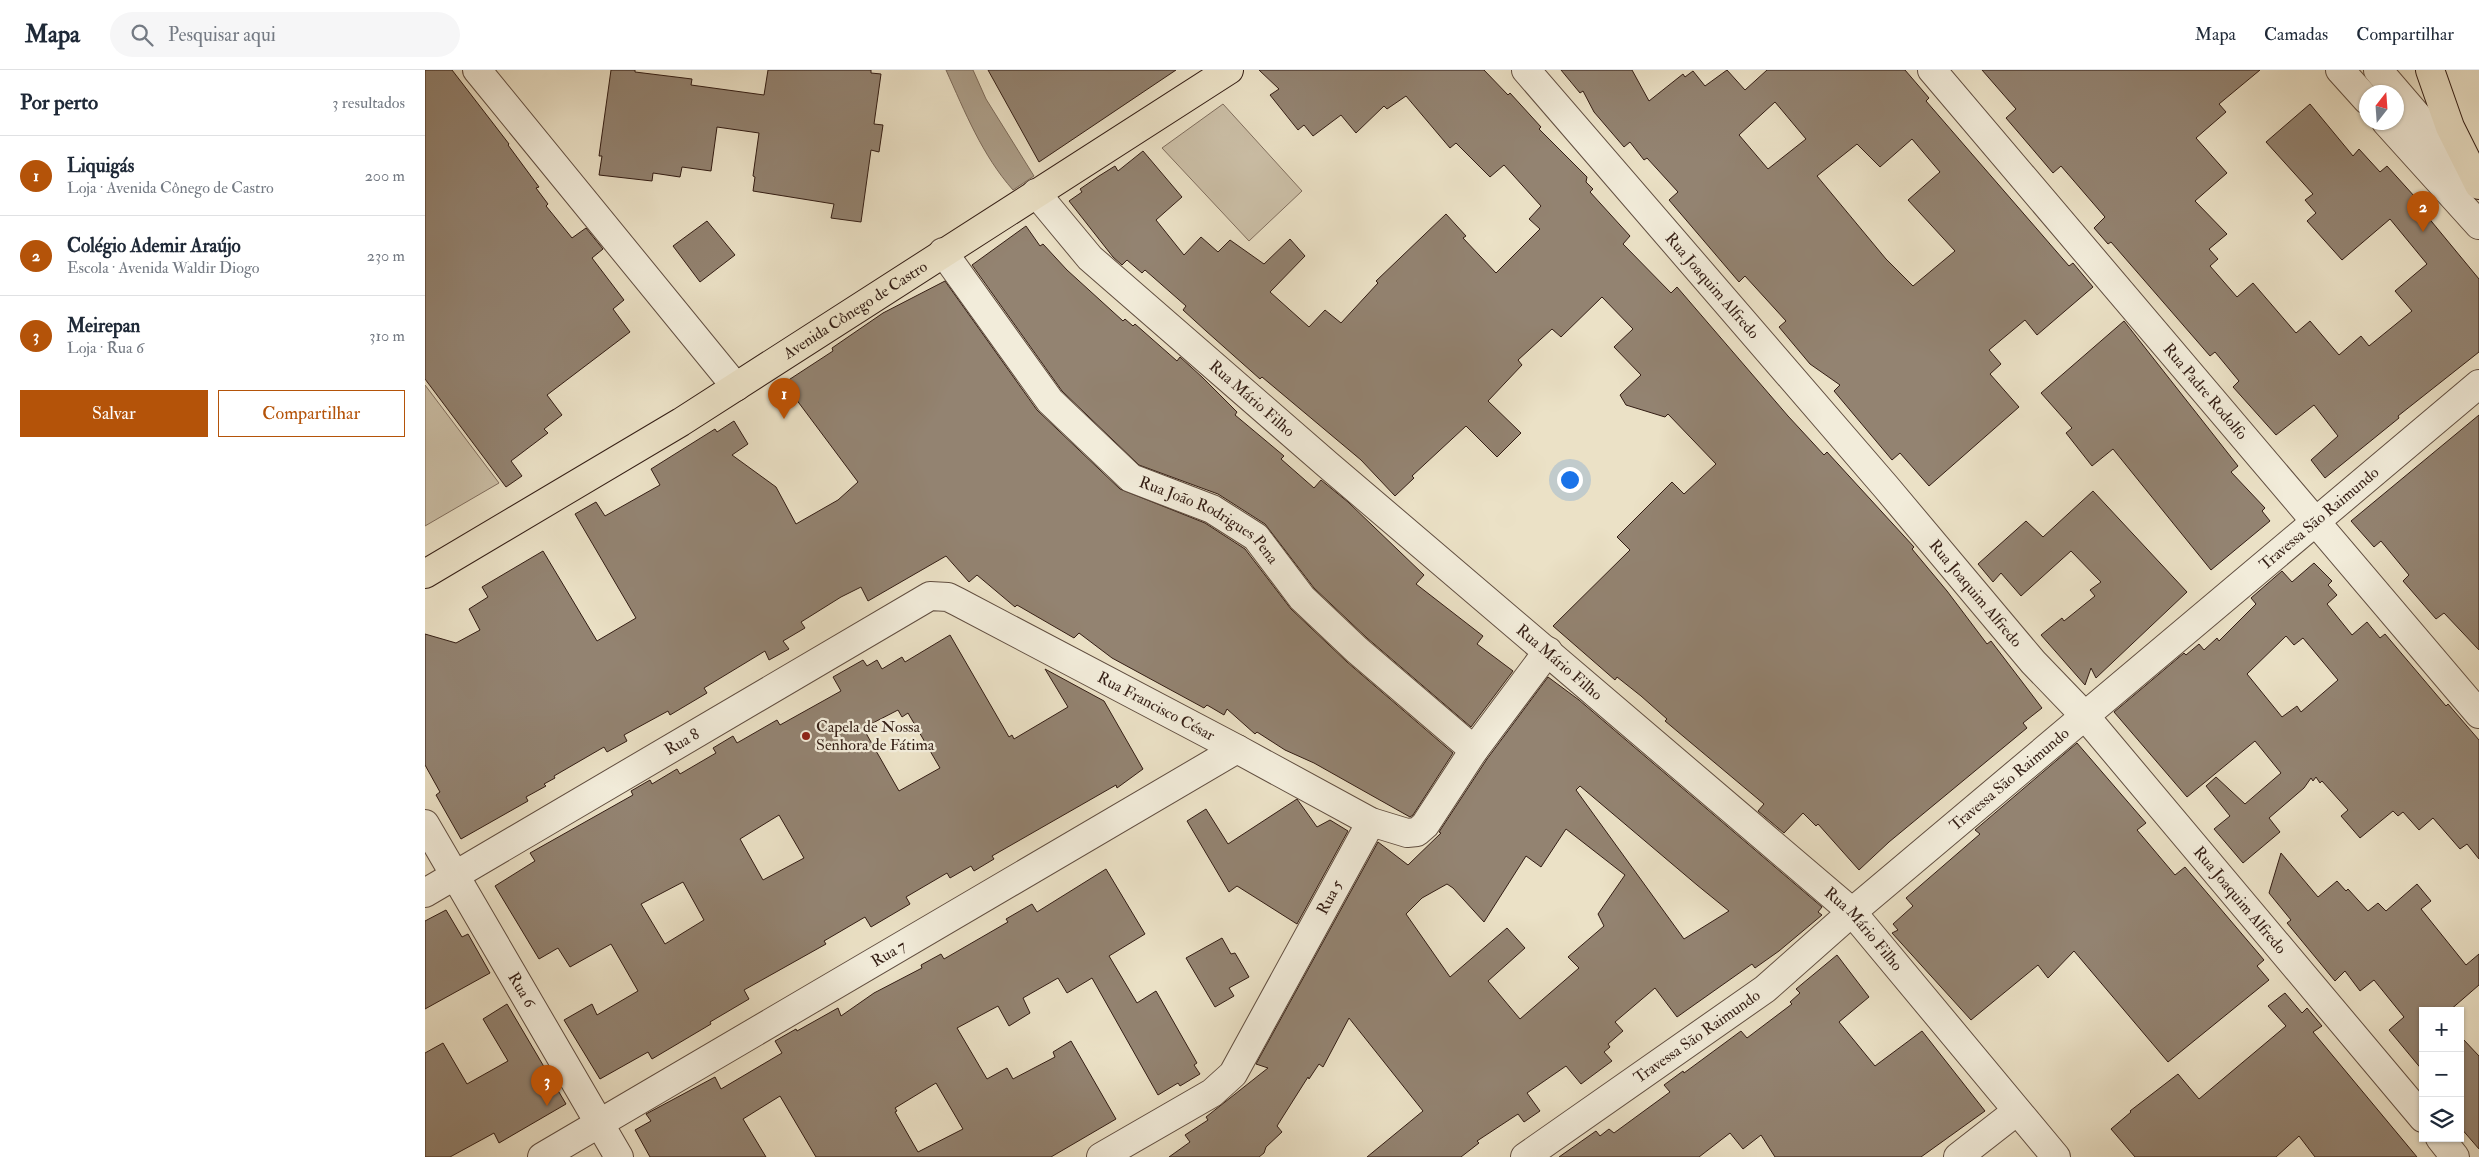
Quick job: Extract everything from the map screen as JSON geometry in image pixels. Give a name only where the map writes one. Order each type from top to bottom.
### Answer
[{"type":"main road","name":"Avenida Cônego de Castro","points":[[425,574],[736,387],[943,252],[1229,70]]},
{"type":"main road","points":[[2430,70],[2451,127],[2479,186]]},
{"type":"street","points":[[477,70],[736,387]]},
{"type":"street","name":"Rua Joaquim Alfredo","points":[[1526,70],[1886,487],[2033,662],[2085,716],[2419,1113]]},
{"type":"street","name":"Rua Padre Rodolfo","points":[[1932,70],[2479,714]]},
{"type":"street","points":[[2340,70],[2359,91]]},
{"type":"street","points":[[2378,70],[2479,186]]},
{"type":"street","points":[[2393,130],[2479,225]]},
{"type":"street","name":"Rua Mário Filho","points":[[1036,193],[1090,258],[1328,466],[1548,651],[1851,912],[2056,1157]]},
{"type":"street","name":"Rua João Rodrigues Pena","points":[[943,252],[1050,401],[1131,478],[1212,509],[1256,537],[1303,598],[1357,650],[1474,750]]},
{"type":"street","name":"Travessa São Raimundo","points":[[1525,1157],[1765,988],[1851,912],[2479,384]]},
{"type":"street","name":"Rua Francisco César","points":[[938,595],[958,602],[1371,822]]},
{"type":"street","name":"Rua 8","points":[[425,893],[922,599],[938,595]]},
{"type":"street","points":[[1371,822],[1393,831],[1407,833],[1417,832],[1425,825],[1474,750],[1548,651]]},
{"type":"street","name":"Rua 7","points":[[542,1157],[1237,749]]},
{"type":"street","name":"Rua 5","points":[[1101,1157],[1211,1093],[1233,1074],[1371,822]]},
{"type":"street","name":"Rua 6","points":[[425,824],[619,1157]]},
{"type":"street","points":[[1958,1157],[2017,1111]]},
{"type":"street","points":[[2442,1142],[2455,1157]]},
{"type":"shaded area","points":[[946,70],[973,70],[986,99],[1034,176],[1013,190],[1002,177],[983,148]]},
{"type":"shaded area","points":[[1223,104],[1302,191],[1249,241],[1162,148]]},
{"type":"shaded area","points":[[425,385],[499,483],[425,526]]},
{"type":"building","points":[[425,70],[452,70],[509,144],[539,187],[536,188],[548,204],[546,206],[572,238],[586,228],[603,249],[592,258],[624,300],[613,309],[630,332],[547,395],[562,415],[544,429],[548,433],[511,461],[522,476],[506,487],[425,379]]},
{"type":"building","points":[[611,70],[635,70],[635,72],[692,79],[691,85],[764,95],[768,70],[871,70],[871,73],[881,74],[874,124],[883,125],[879,152],[871,150],[861,222],[831,218],[834,204],[753,191],[755,177],[753,176],[759,133],[717,127],[711,171],[682,167],[680,177],[653,173],[652,181],[599,175],[602,156],[599,156]]},
{"type":"building","points":[[988,70],[1176,70],[1039,162]]},
{"type":"building","points":[[1259,70],[1484,70],[1508,95],[1510,93],[1541,127],[1539,129],[1587,177],[1586,182],[1593,189],[1590,192],[1630,236],[1623,244],[1671,293],[1677,287],[1788,416],[1824,455],[1827,452],[1914,547],[1912,549],[1987,644],[1991,641],[2042,708],[2023,723],[2027,728],[1889,842],[1859,870],[1818,824],[1816,826],[1803,813],[1784,833],[1758,811],[1764,804],[1665,721],[1667,719],[1641,696],[1617,677],[1615,680],[1553,626],[1630,550],[1617,537],[1672,482],[1684,494],[1716,464],[1668,414],[1665,417],[1626,405],[1620,395],[1641,375],[1614,347],[1633,329],[1602,297],[1561,337],[1552,329],[1518,360],[1522,365],[1488,401],[1521,433],[1497,457],[1466,426],[1412,476],[1414,478],[1395,496],[1361,460],[1262,377],[1260,379],[1206,331],[1183,310],[1186,306],[1145,270],[1142,273],[1127,260],[1122,265],[1113,257],[1069,201],[1082,192],[1080,189],[1099,176],[1115,166],[1118,171],[1143,151],[1182,197],[1156,220],[1184,255],[1201,237],[1218,252],[1230,240],[1264,264],[1290,239],[1305,256],[1270,292],[1309,327],[1325,310],[1341,323],[1378,283],[1376,281],[1446,214],[1466,236],[1463,238],[1496,273],[1540,229],[1529,219],[1541,206],[1504,165],[1490,177],[1456,143],[1450,148],[1406,96],[1387,109],[1384,106],[1356,133],[1341,115],[1313,136],[1304,125],[1298,130],[1270,95],[1279,89]]},
{"type":"building","points":[[1561,70],[1632,70],[1649,101],[1683,74],[1685,77],[1693,71],[1705,86],[1727,70],[1745,90],[1767,70],[1905,70],[1929,98],[1926,101],[2069,266],[2073,263],[2093,287],[2037,335],[2025,320],[1989,350],[2001,364],[1990,374],[2019,407],[1929,486],[1900,453],[1892,460],[1834,391],[1840,385],[1810,364],[1779,327],[1786,321],[1745,276],[1739,282],[1669,200],[1678,192],[1647,158],[1644,160],[1630,142],[1624,147],[1594,112],[1583,91],[1580,93]],"holes":[[[1775,102],[1806,139],[1768,169],[1739,135]],[[1912,139],[1940,172],[1908,200],[1955,251],[1913,286],[1886,259],[1817,176],[1857,144],[1880,167]]]},
{"type":"building","points":[[1982,70],[2260,70],[2219,104],[2226,112],[2196,138],[2227,173],[2195,201],[2227,234],[2209,249],[2218,259],[2210,266],[2237,297],[2253,283],[2296,333],[2310,321],[2339,355],[2361,336],[2369,346],[2412,311],[2395,291],[2427,264],[2390,219],[2342,260],[2307,221],[2316,213],[2305,200],[2313,194],[2266,142],[2310,104],[2353,156],[2359,149],[2380,172],[2387,166],[2415,197],[2413,199],[2479,279],[2479,352],[2398,416],[2399,418],[2325,478],[2311,460],[2338,436],[2314,405],[2276,435],[2233,387],[2239,381],[2215,352],[2210,356],[2111,242],[2108,244],[2094,228],[2105,217],[2061,166],[2053,173],[2006,118],[2016,109]]},
{"type":"building","points":[[707,221],[735,255],[700,282],[673,246]]},
{"type":"building","points":[[1026,226],[1040,246],[1043,244],[1067,270],[1123,321],[1125,319],[1133,326],[1135,324],[1177,361],[1180,357],[1202,377],[1237,412],[1235,415],[1284,456],[1281,459],[1314,488],[1321,480],[1348,502],[1424,575],[1416,584],[1483,636],[1477,644],[1513,671],[1471,727],[1367,638],[1314,588],[1265,524],[1218,494],[1139,465],[1062,391],[972,265]]},
{"type":"building","points":[[945,281],[1037,410],[1120,489],[1205,523],[1245,549],[1291,609],[1347,662],[1453,753],[1413,815],[1410,817],[1314,763],[1285,750],[1257,732],[1255,734],[1227,709],[1224,715],[1207,705],[1204,708],[1112,658],[1079,633],[1074,638],[1017,605],[1015,607],[977,575],[969,582],[946,556],[868,601],[861,587],[841,597],[801,622],[805,628],[783,641],[789,649],[769,660],[765,651],[704,688],[707,693],[670,715],[668,711],[624,735],[627,741],[607,752],[604,747],[554,776],[555,778],[544,784],[546,786],[526,797],[528,801],[461,839],[436,795],[440,792],[425,765],[425,634],[456,643],[480,630],[469,609],[488,597],[482,587],[543,551],[597,641],[636,618],[575,514],[596,502],[605,516],[660,485],[651,469],[715,429],[717,432],[734,421],[748,444],[732,455],[776,487],[796,524],[838,500],[858,482],[784,383],[833,351],[832,348],[883,313]]},
{"type":"building","points":[[2124,321],[2238,466],[2231,472],[2265,508],[2262,511],[2270,521],[2211,570],[2113,449],[2092,466],[2066,433],[2072,428],[2041,393]]},
{"type":"building","points":[[2479,415],[2479,650],[2444,613],[2436,619],[2403,581],[2409,575],[2381,541],[2374,547],[2351,521]]},
{"type":"building","points":[[2093,491],[2187,592],[2096,678],[2091,668],[2085,685],[2041,635],[2062,618],[2064,621],[2095,596],[2090,590],[2101,582],[2071,551],[2021,596],[2001,573],[1993,582],[1978,564],[2026,521],[2043,537]]},
{"type":"building","points":[[2314,563],[2332,581],[2328,585],[2337,595],[2327,604],[2352,635],[2367,622],[2380,638],[2385,634],[2446,706],[2448,704],[2479,740],[2479,859],[2467,844],[2460,849],[2433,818],[2419,830],[2403,812],[2398,816],[2393,811],[2360,838],[2341,816],[2348,810],[2322,781],[2320,783],[2316,777],[2313,781],[2311,778],[2304,788],[2269,818],[2280,832],[2243,863],[2214,829],[2230,816],[2206,786],[2216,777],[2245,804],[2281,773],[2255,741],[2187,797],[2114,712],[2184,653],[2186,655],[2199,644],[2204,650],[2217,638],[2219,641],[2256,604],[2251,598],[2282,571],[2292,582]],"holes":[[[2286,636],[2294,645],[2303,638],[2338,680],[2301,712],[2297,706],[2282,717],[2247,674]]]},
{"type":"building","points":[[950,635],[1009,737],[1012,735],[1014,739],[1068,707],[1045,669],[1104,701],[1143,769],[1117,788],[1116,785],[992,856],[994,859],[974,871],[971,866],[950,878],[947,873],[906,897],[910,904],[871,927],[865,917],[824,941],[826,944],[744,990],[749,999],[710,1022],[711,1024],[652,1059],[648,1052],[600,1079],[564,1020],[592,1004],[597,1015],[638,991],[611,944],[570,967],[558,948],[539,959],[495,886],[535,861],[530,853],[633,795],[631,791],[650,780],[652,784],[677,769],[680,774],[716,753],[713,748],[733,736],[737,743],[777,720],[780,725],[841,691],[833,677],[863,660],[867,666],[877,660],[882,669],[902,657],[905,662]],"holes":[[[898,710],[902,717],[908,713],[940,768],[899,791],[863,728]],[[779,815],[804,858],[763,880],[740,839]],[[683,882],[704,920],[665,944],[641,904]]]},
{"type":"building","points":[[1548,677],[1579,700],[1822,907],[1818,912],[1822,915],[1779,951],[1755,968],[1752,964],[1677,1017],[1655,988],[1615,1022],[1623,1031],[1608,1044],[1610,1047],[1604,1052],[1612,1061],[1581,1084],[1566,1066],[1527,1093],[1540,1111],[1524,1122],[1518,1114],[1477,1141],[1479,1143],[1461,1157],[1367,1157],[1423,1111],[1349,1018],[1323,1067],[1319,1064],[1309,1079],[1308,1077],[1277,1126],[1282,1132],[1266,1147],[1264,1153],[1259,1157],[1169,1157],[1190,1142],[1185,1135],[1208,1120],[1206,1117],[1268,1068],[1256,1064],[1378,842],[1408,865],[1441,833],[1439,832],[1487,759]],"holes":[[[1580,786],[1697,885],[1729,911],[1684,939],[1576,790]],[[1566,829],[1625,875],[1598,914],[1604,926],[1568,957],[1579,968],[1520,1019],[1488,981],[1525,948],[1507,928],[1450,977],[1406,914],[1422,898],[1447,884],[1453,888],[1484,922],[1526,856],[1541,867]]]},
{"type":"building","points":[[2077,743],[2146,823],[2137,830],[2175,875],[2185,867],[2264,960],[2257,966],[2269,980],[2168,1062],[2074,951],[2048,978],[2038,965],[1971,1020],[1892,933],[1898,930],[1893,924],[1913,906],[1906,898],[1980,834],[1975,830]]},
{"type":"building","points":[[1297,799],[1317,827],[1330,820],[1348,831],[1297,924],[1237,886],[1229,892],[1187,821],[1206,809],[1228,844]]},
{"type":"building","points":[[2281,853],[2318,897],[2337,881],[2346,891],[2348,889],[2368,911],[2378,903],[2386,911],[2417,884],[2431,901],[2421,909],[2466,965],[2479,954],[2479,985],[2454,1007],[2419,1007],[2419,1066],[2389,1030],[2404,1017],[2374,980],[2360,991],[2345,971],[2335,981],[2287,923],[2291,920],[2269,893]]},
{"type":"building","points":[[1106,869],[1145,934],[1109,956],[1137,1003],[1156,991],[1197,1063],[1194,1065],[1200,1074],[1180,1086],[1178,1083],[1158,1095],[1092,978],[1067,993],[1058,978],[1023,998],[1030,1013],[1009,1026],[998,1006],[957,1028],[987,1079],[1007,1068],[1013,1079],[1055,1057],[1053,1052],[1071,1041],[1116,1119],[1051,1157],[816,1157],[780,1096],[743,1119],[766,1157],[650,1157],[635,1130],[651,1121],[646,1114],[715,1077],[721,1089],[782,1053],[775,1041],[796,1029],[797,1031],[838,1008],[841,1016],[874,993],[922,968],[921,965],[941,954],[944,959],[1008,922],[1006,919],[1032,904],[1037,912]],"holes":[[[936,1083],[963,1129],[918,1152],[895,1112],[897,1111],[895,1108]]]},
{"type":"building","points":[[446,910],[462,937],[468,934],[490,973],[425,1009],[425,921]]},
{"type":"building","points":[[1222,938],[1231,954],[1235,953],[1249,977],[1229,988],[1234,996],[1215,1007],[1186,958]]},
{"type":"building","points":[[1837,955],[1869,997],[1839,1022],[1875,1066],[1922,1031],[1985,1111],[1921,1157],[1775,1157],[1761,1135],[1743,1149],[1730,1133],[1699,1157],[1559,1157],[1596,1131],[1600,1136],[1609,1129],[1614,1133],[1670,1092],[1664,1085],[1683,1071],[1684,1073],[1741,1031],[1747,1038],[1792,1004],[1790,1002],[1800,993],[1796,989]]},
{"type":"building","points":[[2285,993],[2302,1013],[2307,1008],[2322,1026],[2313,1032],[2417,1157],[2315,1157],[2299,1136],[2276,1157],[2135,1157],[2111,1129],[2130,1111],[2178,1074],[2199,1099],[2286,1026],[2268,1006]]},
{"type":"building","points":[[507,1004],[566,1104],[499,1143],[494,1133],[450,1157],[425,1157],[425,1053],[443,1043],[467,1084],[508,1061],[483,1019]]},
{"type":"building","points":[[2464,1040],[2479,1056],[2479,1149],[2464,1132]]},
{"type":"place","name":"Colégio Ademir Araújo","points":[[2423,232]]},
{"type":"place","name":"Liquigás","points":[[784,419]]},
{"type":"place","name":"Capela de Nossa Senhora de Fátima","points":[[806,736]]},
{"type":"place","name":"Meirepan","points":[[547,1106]]}]
